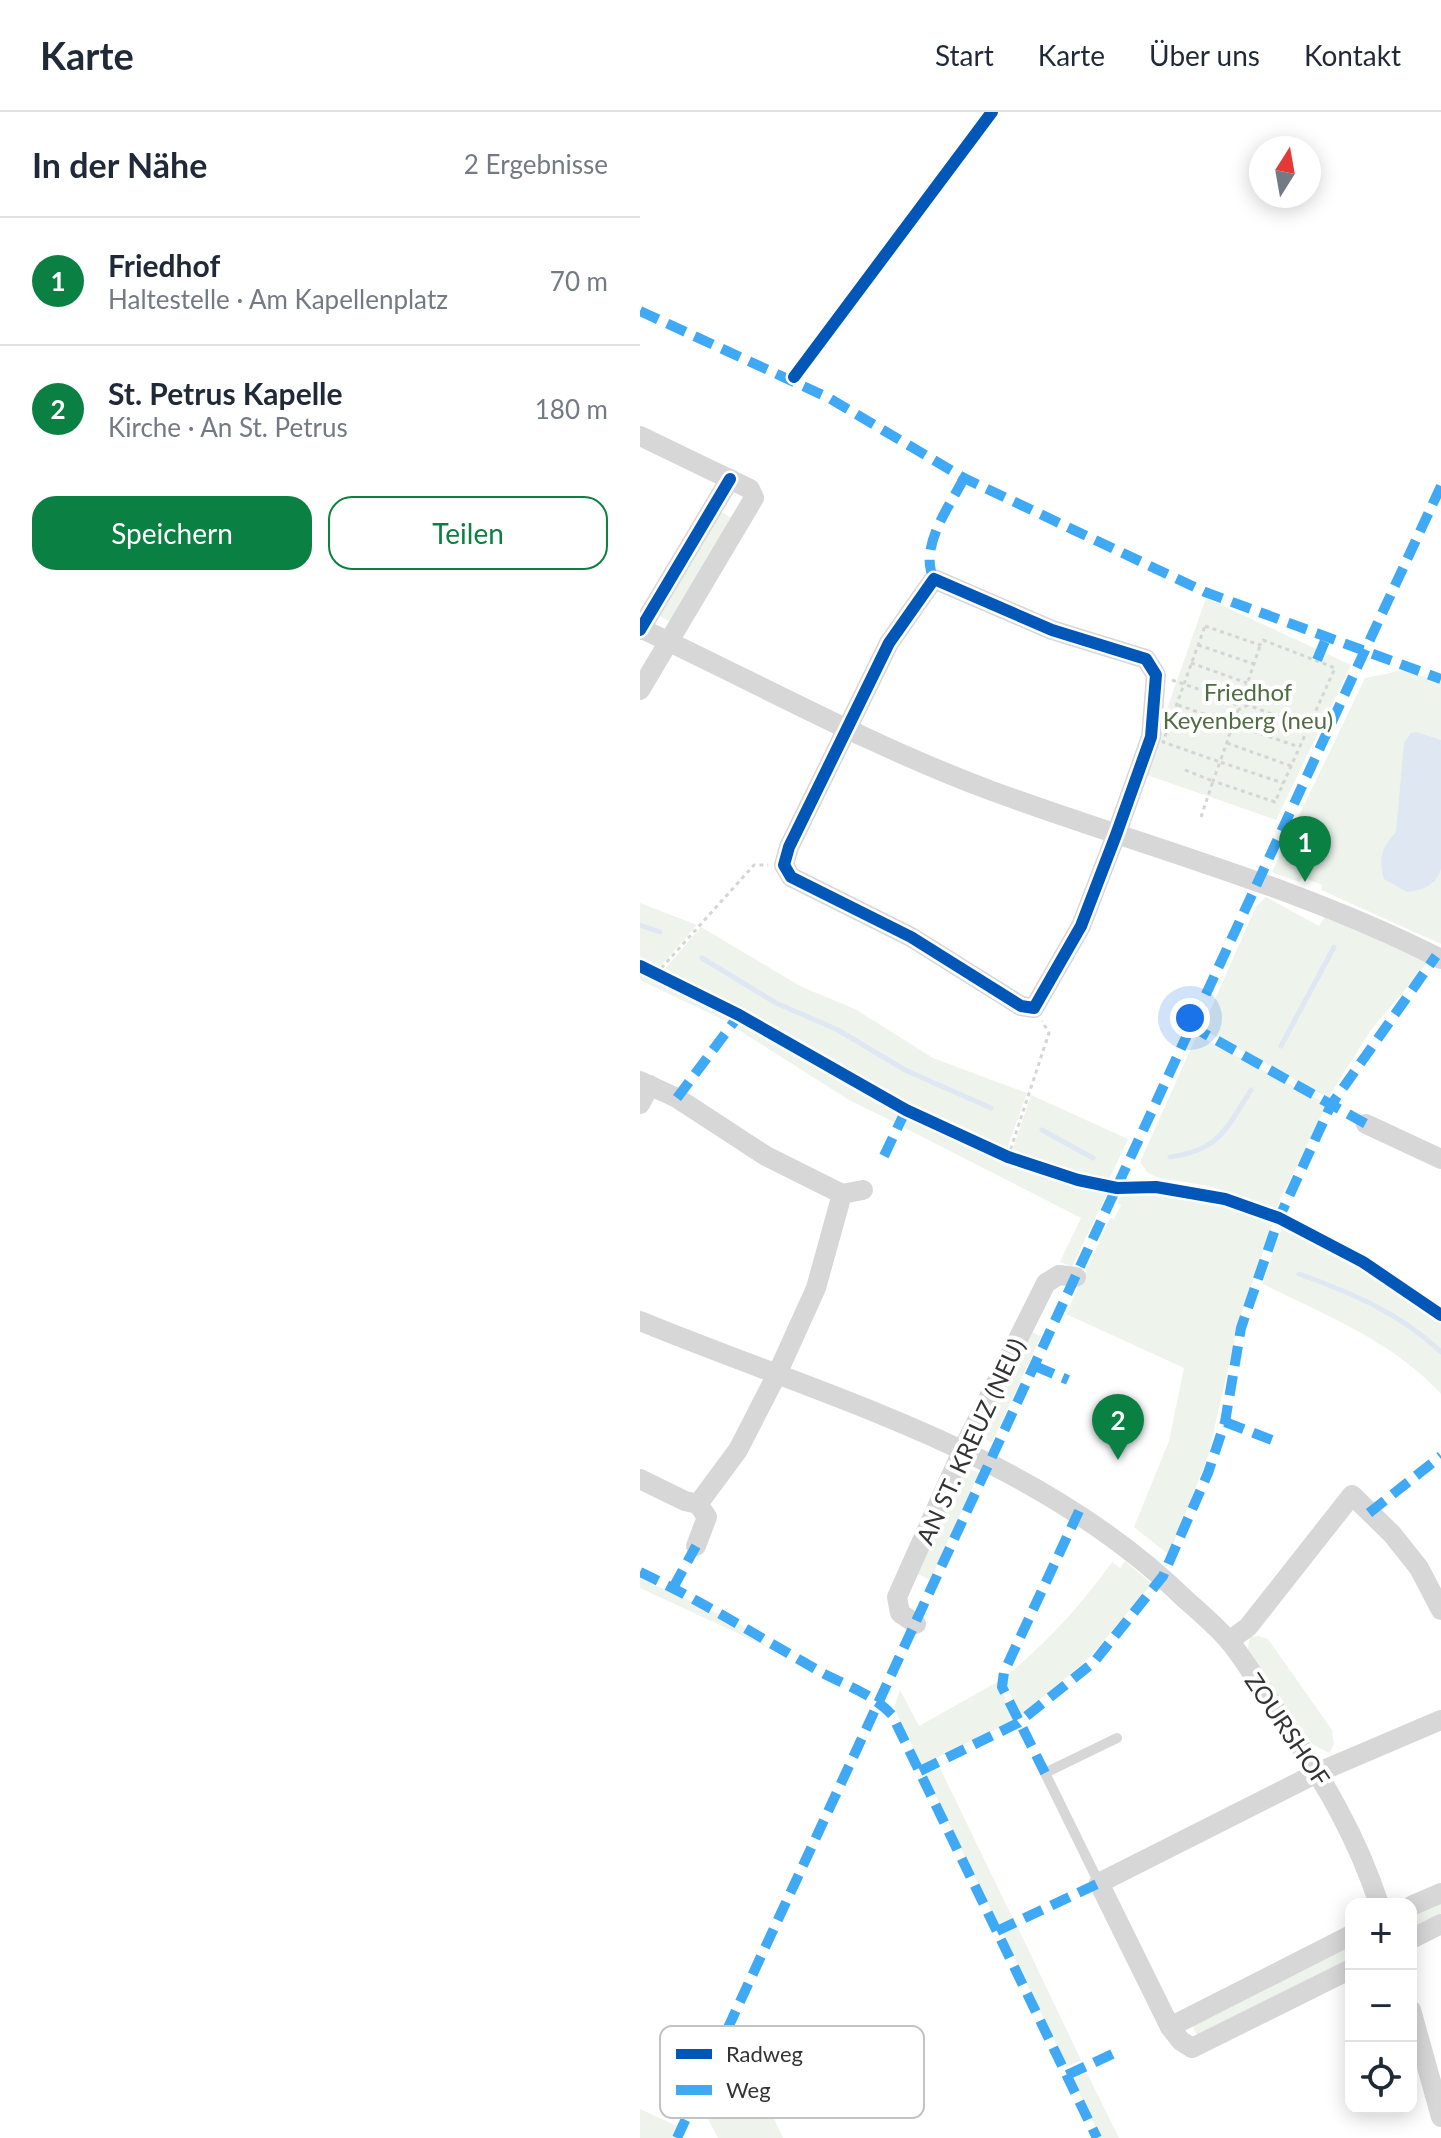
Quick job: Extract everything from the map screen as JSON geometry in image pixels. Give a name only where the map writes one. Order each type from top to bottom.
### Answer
[{"type":"street","points":[[640,436],[750,489],[754,498],[640,690]]},
{"type":"street","points":[[730,479],[640,629],[850,729],[988,789],[1257,881],[1347,916],[1441,959]]},
{"type":"street","points":[[934,579],[1052,630],[1146,659],[1156,675],[1151,737],[1081,926],[1034,1008],[1021,1006],[911,937],[791,877],[784,865],[789,847],[850,729],[889,643],[934,579]]},
{"type":"street","points":[[640,1104],[645,1083],[677,1098],[766,1156],[842,1194],[863,1190]]},
{"type":"street","points":[[1366,1124],[1441,1159]]},
{"type":"street","points":[[698,1504],[738,1450],[778,1372],[816,1288],[842,1194]]},
{"type":"street","name":"AN ST. KREUZ (NEU)","points":[[916,1624],[900,1613],[897,1597],[963,1449],[1046,1283],[1059,1275],[1076,1277]]},
{"type":"street","name":"ZOURSHOF","points":[[640,1321],[778,1372],[963,1449],[1079,1511],[1163,1576],[1229,1641],[1319,1772],[1346,1819],[1377,1898]]},
{"type":"street","points":[[640,1479],[698,1504],[707,1517],[696,1546]]},
{"type":"street","points":[[1229,1641],[1248,1627],[1352,1495],[1392,1534],[1419,1568],[1441,1610]]},
{"type":"street","points":[[1349,1970],[1192,2048],[1181,2041],[1170,2027],[1099,1883],[1319,1772],[1441,1720]]},
{"type":"street","points":[[1417,1903],[1441,1893]]},
{"type":"street","points":[[1417,1936],[1441,1924]]},
{"type":"street","points":[[1170,2027],[1345,1938]]},
{"type":"street","points":[[1417,2031],[1441,2117]]},
{"type":"lane","points":[[1099,1883],[1045,1773],[1117,1738]]},
{"type":"path","points":[[1260,645],[1205,626],[1163,742],[1283,783]]},
{"type":"path","points":[[1185,770],[1275,802],[1335,668],[1263,640],[1243,696],[1248,705],[1308,728]]},
{"type":"path","points":[[1198,645],[1254,664]]},
{"type":"path","points":[[1191,663],[1247,683]]},
{"type":"path","points":[[1156,675],[1233,701],[1238,710]]},
{"type":"path","points":[[1233,701],[1243,696]]},
{"type":"path","points":[[1177,704],[1299,747]]},
{"type":"path","points":[[1200,820],[1238,710],[1248,705]]},
{"type":"path","points":[[1227,743],[1291,766]]},
{"type":"path","points":[[656,974],[754,865],[784,865]]},
{"type":"path","points":[[1008,1157],[1049,1033],[1034,1008]]},
{"type":"green space","points":[[718,510],[735,520],[672,623],[655,613]]},
{"type":"green space","name":"Friedhof Keyenberg (neu)","points":[[1206,598],[1351,665],[1276,820],[1144,774]]},
{"type":"green space","points":[[1404,670],[1441,683],[1441,944],[1321,890],[1322,885],[1302,877],[1299,882],[1272,872],[1365,678]]},
{"type":"green space","points":[[1266,897],[1319,926],[1326,915],[1429,961],[1371,1030],[1328,1098],[1202,1029],[1256,906]]},
{"type":"green space","points":[[640,903],[697,925],[657,970],[640,962]]},
{"type":"green space","points":[[701,927],[802,987],[855,1009],[933,1058],[1027,1093],[1006,1152],[662,972]]},
{"type":"green space","points":[[640,971],[735,1016],[730,1023],[640,980]]},
{"type":"green space","points":[[740,1019],[902,1112],[896,1123],[849,1100],[734,1027]]},
{"type":"green space","points":[[1197,1035],[1327,1104],[1276,1208],[1209,1186],[1159,1178],[1148,1173],[1140,1162]]},
{"type":"green space","points":[[1031,1095],[1128,1139],[1109,1180],[1057,1170],[1011,1154]]},
{"type":"green space","points":[[907,1114],[1030,1169],[1109,1189],[1072,1267],[1060,1262],[1081,1218],[901,1126]]},
{"type":"green space","points":[[1124,1192],[1200,1198],[1274,1220],[1239,1321],[1208,1456],[1169,1555],[1134,1527],[1169,1441],[1184,1368],[1066,1314],[1110,1218],[1114,1219],[1121,1205],[1117,1203]]},
{"type":"green space","points":[[1283,1224],[1354,1261],[1441,1321],[1441,1394],[1402,1359],[1358,1331],[1263,1284]]},
{"type":"green space","points":[[1032,1332],[1041,1336],[992,1443],[978,1435]]},
{"type":"green space","points":[[965,1467],[979,1473],[930,1580],[916,1573]]},
{"type":"green space","points":[[1125,1561],[1152,1584],[1087,1660],[1020,1716],[1005,1683],[1006,1676],[1063,1623],[1112,1562],[1120,1568]]},
{"type":"green space","points":[[640,1578],[740,1624],[767,1647],[640,1588]]},
{"type":"green space","points":[[1250,1637],[1268,1639],[1332,1730],[1334,1744],[1329,1753],[1312,1744],[1247,1653]]},
{"type":"green space","points":[[999,1681],[1013,1721],[922,1765],[894,1708],[900,1690],[919,1726]]},
{"type":"green space","points":[[940,1768],[1014,1921],[999,1927],[925,1774]]},
{"type":"green space","points":[[1441,1901],[1441,1917],[1417,1929],[1417,1912]]},
{"type":"green space","points":[[1017,1926],[1081,2060],[1067,2067],[1002,1932]]},
{"type":"green space","points":[[1345,1944],[1345,1964],[1198,2037],[1190,2021]]},
{"type":"green space","points":[[1087,2073],[1119,2138],[1101,2138],[1073,2080]]},
{"type":"green space","points":[[640,2109],[677,2126],[672,2138],[640,2138]]},
{"type":"green space","points":[[707,2118],[774,2118],[783,2138],[718,2138]]},
{"type":"shaded area","points":[[1411,733],[1441,740],[1441,869],[1428,886],[1407,892],[1384,879],[1381,859],[1387,842],[1396,832],[1404,743]]},
{"type":"waterway","points":[[640,925],[660,932]]},
{"type":"waterway","points":[[1281,1046],[1334,947]]},
{"type":"waterway","points":[[702,958],[776,1003],[838,1030],[905,1070],[991,1108]]},
{"type":"waterway","points":[[1170,1157],[1200,1149],[1220,1136],[1251,1090]]},
{"type":"waterway","points":[[1042,1130],[1093,1158]]},
{"type":"waterway","points":[[1299,1274],[1392,1315],[1441,1352]]},
{"type":"marked path","points":[[640,311],[829,398],[964,478],[1205,592],[1441,679]]},
{"type":"marked path","points":[[934,579],[930,567],[933,540],[964,478]]},
{"type":"marked path","points":[[729,2026],[1441,486]]},
{"type":"marked path","points":[[1317,660],[1327,636]]},
{"type":"marked path","points":[[920,1771],[1018,1723],[1094,1662],[1163,1576],[1208,1473],[1225,1422],[1241,1328],[1279,1218],[1331,1105],[1436,956]]},
{"type":"marked path","points":[[677,1098],[739,1015]]},
{"type":"marked path","points":[[1191,1026],[1366,1124]]},
{"type":"marked path","points":[[884,1156],[906,1110]]},
{"type":"marked path","points":[[1035,1366],[1068,1380]]},
{"type":"marked path","points":[[1225,1422],[1272,1440]]},
{"type":"marked path","points":[[1369,1513],[1441,1456]]},
{"type":"marked path","points":[[1045,1773],[1002,1687],[1004,1672],[1079,1511]]},
{"type":"marked path","points":[[673,1588],[696,1546]]},
{"type":"marked path","points":[[640,1572],[867,1695],[892,1715],[1097,2138]]},
{"type":"marked path","points":[[997,1931],[1099,1883]]},
{"type":"marked path","points":[[1067,2075],[1119,2051]]},
{"type":"marked path","points":[[677,2138],[686,2118]]},
{"type":"cycle path","points":[[794,377],[992,112]]},
{"type":"cycle path","points":[[640,630],[730,479]]},
{"type":"cycle path","points":[[934,579],[1052,630],[1146,659],[1156,675],[1151,737],[1116,835],[1081,926],[1034,1008],[1021,1006],[911,937],[791,877],[784,865],[789,847],[889,643],[934,579]]},
{"type":"cycle path","points":[[640,966],[739,1015],[906,1110],[1008,1157],[1078,1180],[1117,1188],[1156,1187],[1225,1199],[1279,1218],[1363,1262],[1441,1315]]},
{"type":"place","name":"Friedhof","points":[[1305,882]]},
{"type":"place","name":"St. Petrus Kapelle","points":[[1118,1460]]}]
